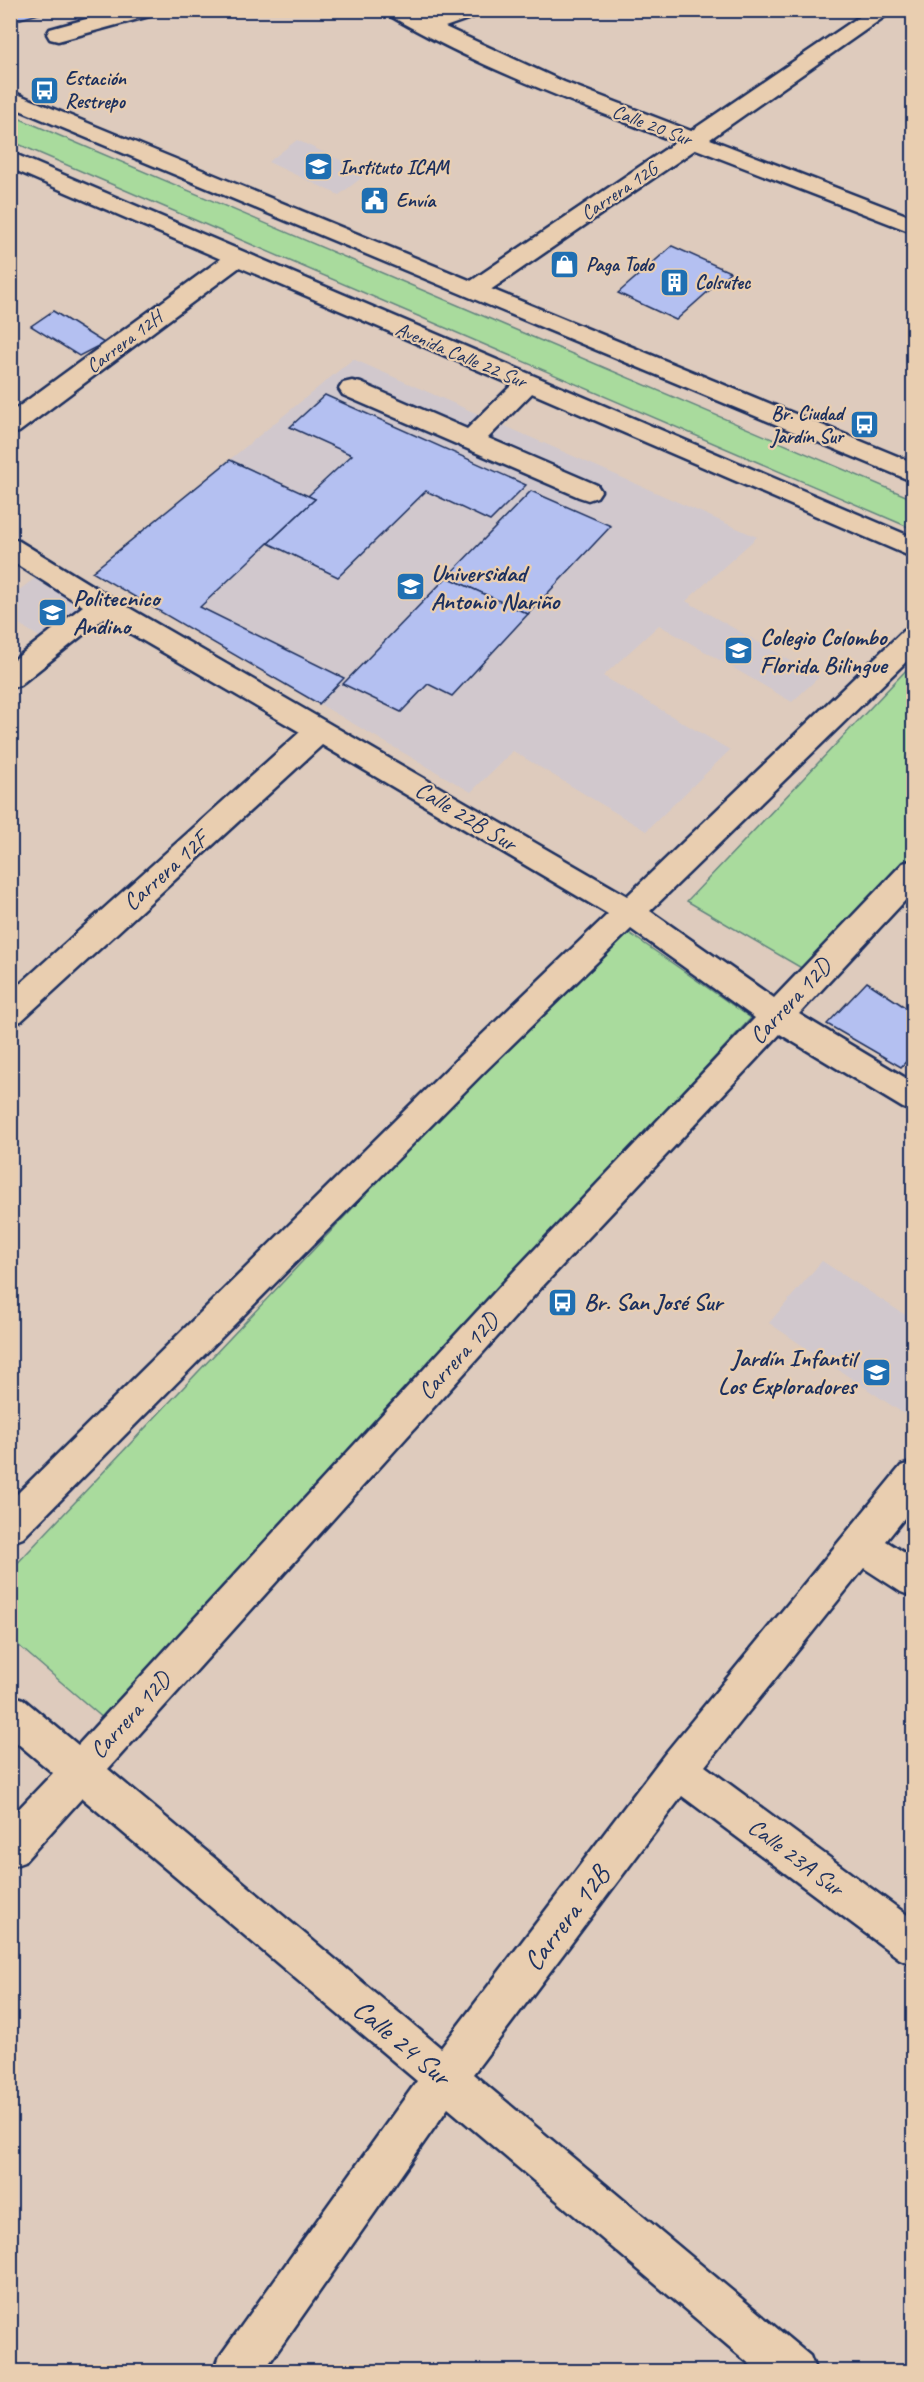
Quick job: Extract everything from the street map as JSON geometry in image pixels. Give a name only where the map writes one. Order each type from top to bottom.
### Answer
[{"type":"street","points":[[58,34],[145,10]]},
{"type":"street","name":"Calle 20 Sur","points":[[397,10],[426,27],[556,87],[914,226]]},
{"type":"street","points":[[426,27],[471,10]]},
{"type":"street","name":"Carrera 12G","points":[[474,290],[884,10]]},
{"type":"street","points":[[10,98],[914,473]]},
{"type":"street","name":"Avenida Calle 22 Sur","points":[[10,159],[914,549]]},
{"type":"street","name":"Carrera 12H","points":[[16,416],[237,258]]},
{"type":"street","points":[[471,440],[528,384]]},
{"type":"street","points":[[352,389],[588,491]]},
{"type":"street","name":"Calle 22B Sur","points":[[10,547],[102,605],[629,912],[775,1016],[914,1099]]},
{"type":"street","points":[[10,678],[102,605]]},
{"type":"street","points":[[10,1526],[474,1062],[914,637]]},
{"type":"street","name":"Carrera 12F","points":[[10,1012],[320,730]]},
{"type":"street","name":"Carrera 12D","points":[[10,1848],[529,1278],[914,871]]},
{"type":"street","name":"Carrera 12B","points":[[236,2372],[444,2078],[678,1769],[914,1478]]},
{"type":"street","points":[[859,1544],[914,1580]]},
{"type":"street","name":"Calle 24 Sur","points":[[10,1712],[794,2372]]},
{"type":"street","name":"Calle 23A Sur","points":[[678,1769],[914,1945]]},
{"type":"shaded area","name":"Instituto ICAM","points":[[297,140],[368,173],[339,195],[268,162]]},
{"type":"shaded area","name":"Universidad Antonio Nariño","points":[[353,359],[757,537],[686,601],[819,677],[792,702],[659,625],[603,676],[730,750],[646,831],[513,751],[471,792],[92,572]]},
{"type":"shaded area","name":"Politecnico Andino","points":[[46,570],[102,605],[52,645],[11,619],[11,596]]},
{"type":"shaded area","name":"Jardín Infantil Los Exploradores","points":[[822,1261],[913,1320],[913,1420],[769,1323]]},
{"type":"green space","points":[[11,115],[913,499],[913,529],[11,141]]},
{"type":"green space","points":[[913,663],[913,857],[810,973],[687,901]]},
{"type":"green space","points":[[619,926],[751,1018],[104,1719],[11,1639],[10,1571]]},
{"type":"building","points":[[10,10],[53,10],[10,22]]},
{"type":"building","name":"Colsutec","points":[[672,246],[730,272],[676,320],[618,293]]},
{"type":"building","points":[[53,311],[104,343],[79,356],[31,326]]},
{"type":"building","points":[[325,395],[526,485],[490,521],[426,491],[338,577],[268,543],[315,499],[308,496],[352,455],[290,427]]},
{"type":"building","points":[[230,460],[315,499],[200,607],[344,678],[319,704],[92,572]]},
{"type":"building","points":[[531,491],[611,526],[528,614],[447,577]]},
{"type":"building","points":[[447,577],[528,614],[452,696],[428,684],[401,712],[343,684]]},
{"type":"building","points":[[867,982],[914,1013],[914,1053],[901,1067],[827,1024]]},
{"type":"place","name":"Estación Restrepo","points":[[44,90]]},
{"type":"place","name":"Instituto ICAM","points":[[318,167]]},
{"type":"place","name":"Envía","points":[[375,200]]},
{"type":"place","name":"Paga Todo","points":[[565,264]]},
{"type":"place","name":"Colsutec","points":[[674,282]]},
{"type":"place","name":"Br. Ciudad Jardín Sur","points":[[864,425]]},
{"type":"place","name":"Universidad Antonio Nariño","points":[[410,587]]},
{"type":"place","name":"Politecnico Andino","points":[[52,612]]},
{"type":"place","name":"Colegio Colombo Florida Bilingue","points":[[739,651]]},
{"type":"place","name":"Br. San José Sur","points":[[563,1302]]},
{"type":"place","name":"Jardín Infantil Los Exploradores","points":[[877,1372]]}]
